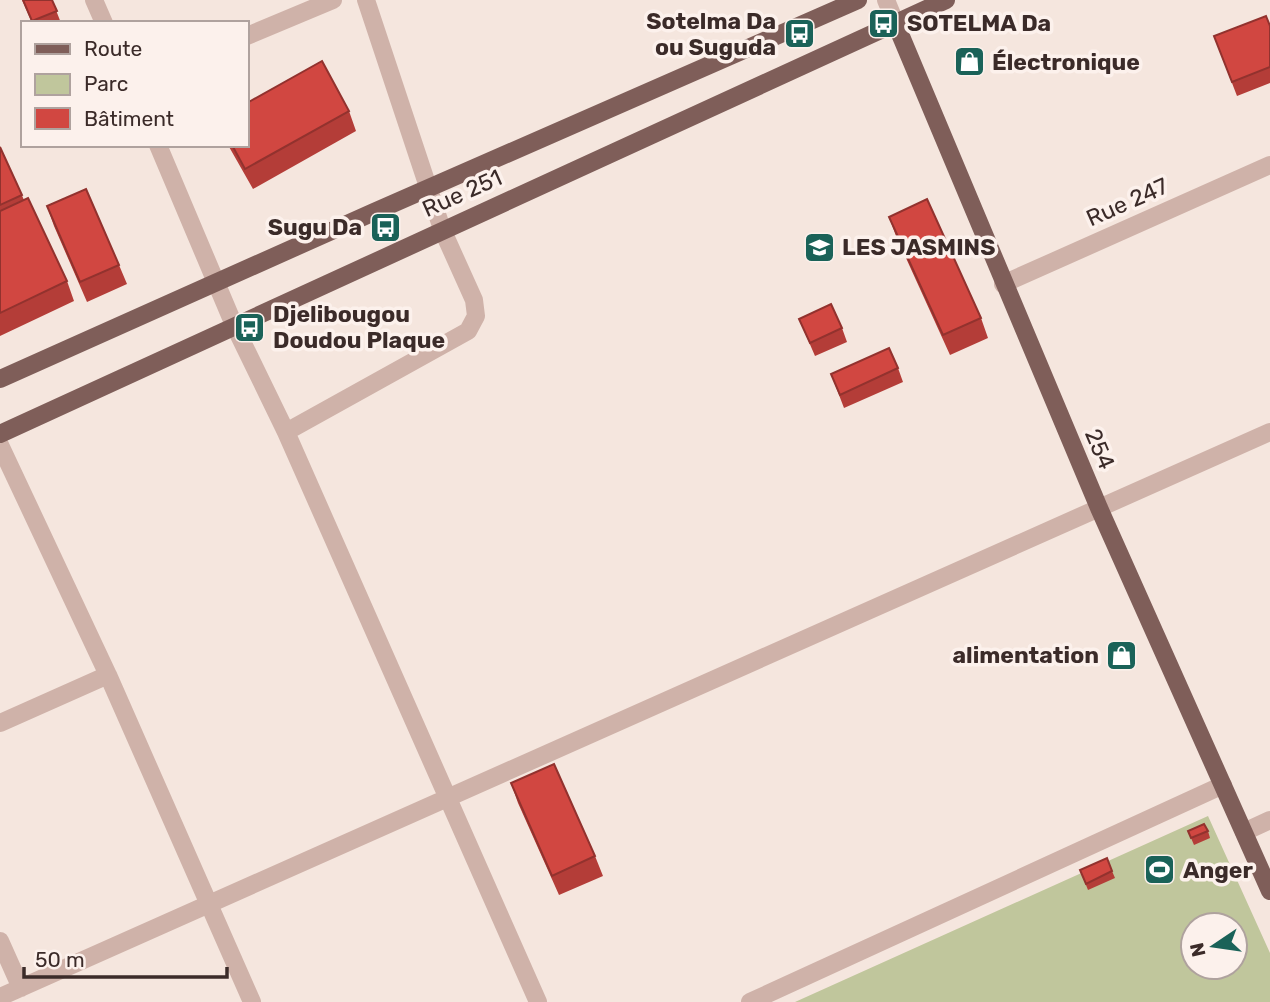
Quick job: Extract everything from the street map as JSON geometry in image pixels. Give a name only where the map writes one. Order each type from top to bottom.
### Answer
[{"type":"main road","name":"Rue 251","points":[[0,379],[858,0]]},
{"type":"main road","name":"Rue 251","points":[[0,434],[946,0]]},
{"type":"main road","name":"254","points":[[895,22],[1099,508],[1270,891]]},
{"type":"street","points":[[94,0],[103,21]]},
{"type":"street","points":[[248,36],[333,0]]},
{"type":"street","points":[[286,432],[468,331],[476,316],[474,300],[442,229],[428,190],[366,0]]},
{"type":"street","points":[[886,0],[895,22]]},
{"type":"street","points":[[159,147],[234,325],[286,432],[538,1002]]},
{"type":"street","name":"Rue 247","points":[[1003,284],[1270,165]]},
{"type":"street","points":[[0,997],[1270,432]]},
{"type":"street","points":[[0,445],[108,675],[252,1002]]},
{"type":"street","points":[[0,723],[108,675]]},
{"type":"street","points":[[750,1002],[1223,785]]},
{"type":"street","points":[[1244,832],[1270,820]]},
{"type":"street","points":[[0,940],[21,988]]},
{"type":"green space","name":"Anger","points":[[1208,816],[1270,953],[1270,1002],[795,1002]]},
{"type":"building","points":[[23,0],[52,0],[57,11],[32,21]]},
{"type":"building","points":[[1266,16],[1270,26],[1270,67],[1232,82],[1214,36]]},
{"type":"building","points":[[322,61],[349,111],[245,169],[233,147],[248,147],[248,102]]},
{"type":"building","points":[[0,147],[22,195],[0,205]]},
{"type":"building","points":[[86,189],[119,265],[80,282],[47,206]]},
{"type":"building","points":[[28,198],[67,281],[0,313],[0,211]]},
{"type":"building","points":[[927,199],[981,318],[943,335],[889,217]]},
{"type":"building","points":[[831,304],[842,328],[810,343],[799,319]]},
{"type":"building","points":[[889,348],[898,368],[840,395],[831,374]]},
{"type":"building","points":[[554,764],[595,856],[552,876],[511,783]]},
{"type":"building","points":[[1204,824],[1208,831],[1191,838],[1188,831]]},
{"type":"building","points":[[1107,858],[1112,871],[1086,884],[1080,870]]},
{"type":"place","name":"SOTELMA Da","points":[[884,23]]},
{"type":"place","name":"Sotelma Da ou Suguda","points":[[799,34]]},
{"type":"place","name":"Électronique","points":[[969,62]]},
{"type":"place","name":"Sugu Da","points":[[385,227]]},
{"type":"place","name":"LES JASMINS","points":[[819,247]]},
{"type":"place","name":"Djelibougou Doudou Plaque","points":[[250,327]]},
{"type":"place","name":"alimentation","points":[[1122,655]]},
{"type":"place","name":"Anger","points":[[1160,870]]}]
